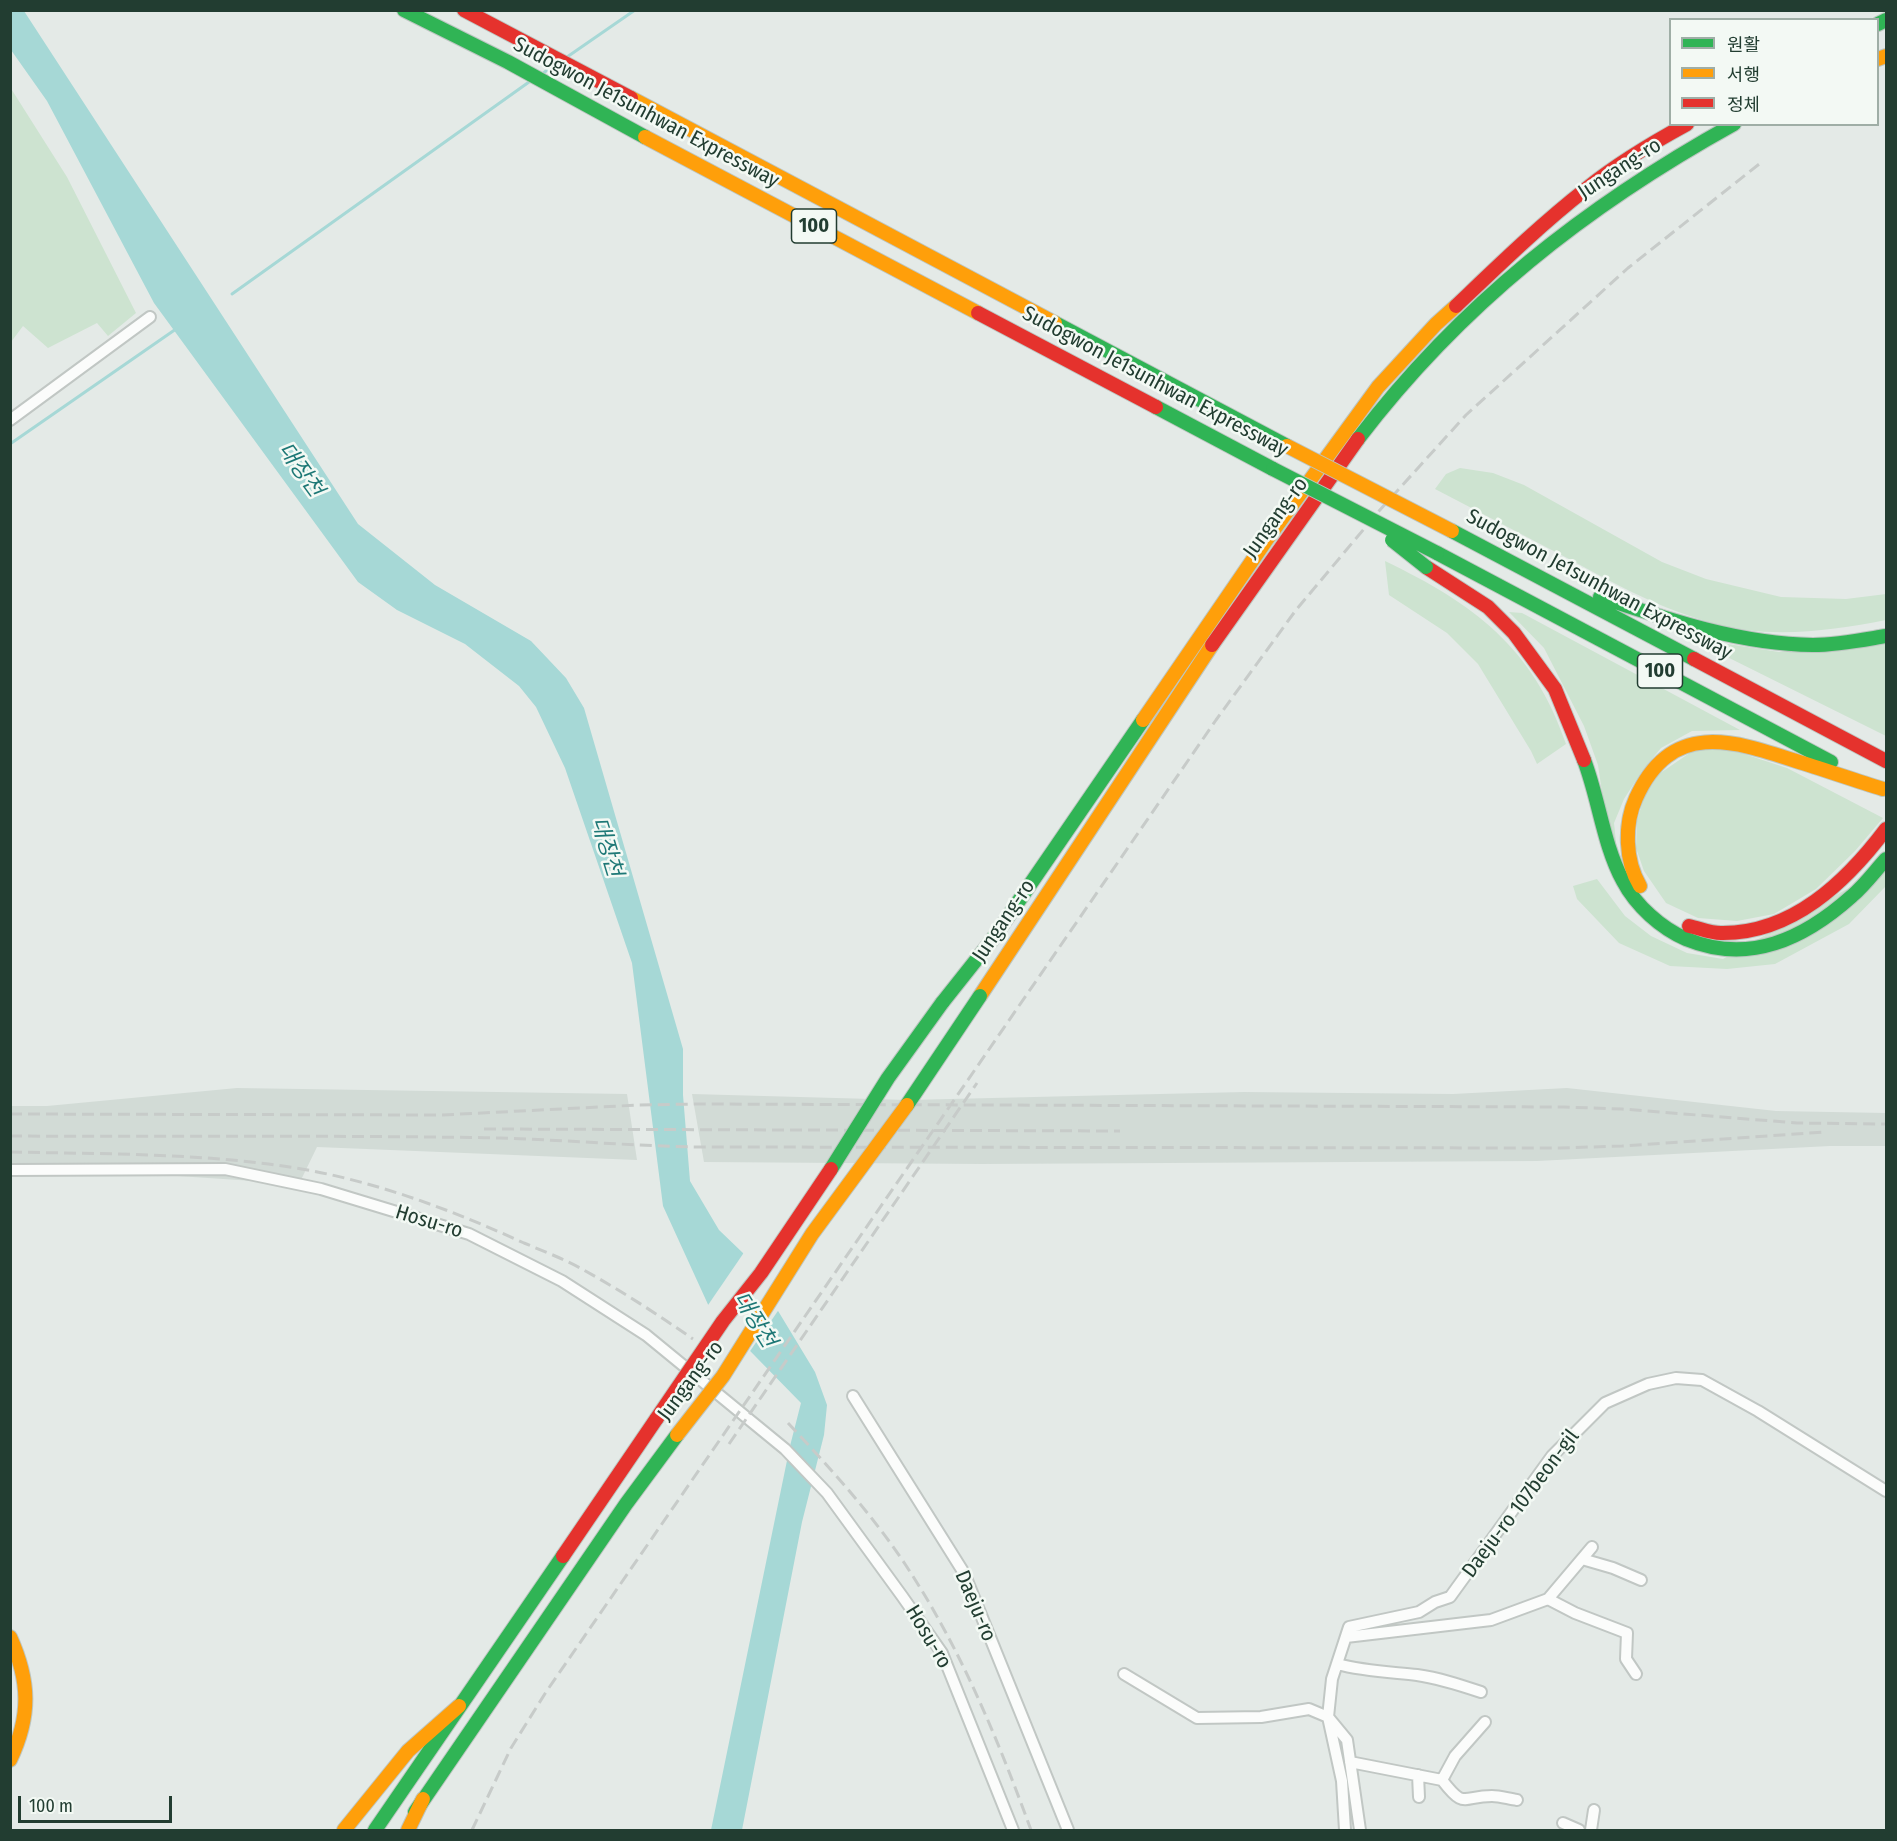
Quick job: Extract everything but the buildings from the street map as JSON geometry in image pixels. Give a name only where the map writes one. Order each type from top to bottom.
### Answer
[{"type":"main road","name":"Sudogwon Je1sunhwan Expressway","points":[[404,10],[508,62],[562,93],[1273,469],[1885,790]]},
{"type":"main road","name":"Sudogwon Je1sunhwan Expressway","points":[[464,10],[1887,761]]},
{"type":"main road","name":"Jungang-ro","points":[[375,1830],[723,1321],[761,1273],[807,1208],[888,1078],[942,1003],[992,940],[1265,542],[1378,387],[1436,324],[1538,229],[1588,187],[1684,126]]},
{"type":"main road","name":"Jungang-ro","points":[[402,1830],[626,1504],[723,1376],[812,1234],[910,1101],[1265,569],[1356,442],[1439,344],[1485,299],[1530,260],[1583,219],[1649,174],[1731,126]]},
{"type":"main road","points":[[1356,511],[1426,567],[1488,607],[1514,633],[1555,689],[1585,763],[1609,846],[1623,882],[1642,908],[1672,933],[1701,945],[1737,951],[1787,940],[1820,921],[1853,896],[1887,859]]},
{"type":"main road","points":[[1545,579],[1667,619],[1735,636],[1802,645],[1843,643],[1887,636]]},
{"type":"main road","points":[[1885,790],[1747,745],[1725,741],[1702,742],[1683,747],[1650,775],[1637,795],[1629,816],[1628,841],[1631,864],[1638,883],[1664,913],[1705,932],[1727,933],[1773,925],[1800,912],[1847,876],[1872,850],[1887,830]]},
{"type":"main road","points":[[10,1637],[24,1672],[26,1695],[24,1724],[18,1746],[10,1760]]},
{"type":"main road","points":[[344,1830],[408,1751],[459,1706]]},
{"type":"main road","points":[[408,1830],[423,1799]]},
{"type":"street","points":[[10,420],[150,317]]},
{"type":"street","name":"Hosu-ro","points":[[10,1170],[225,1169],[321,1189],[469,1234],[562,1281],[646,1335],[785,1449],[827,1494],[942,1653],[1013,1830]]},
{"type":"street","name":"Daeju-ro 107beon-gil","points":[[1346,1636],[1349,1627],[1419,1612],[1450,1596],[1560,1448],[1605,1403],[1648,1384],[1676,1378],[1702,1380],[1758,1411],[1887,1491]]},
{"type":"street","name":"Daeju-ro","points":[[853,1396],[964,1573],[1068,1830]]},
{"type":"street","points":[[1345,1830],[1342,1781],[1328,1718],[1332,1678],[1346,1636],[1491,1620],[1548,1599],[1592,1547]]},
{"type":"street","points":[[1582,1559],[1613,1568],[1641,1580]]},
{"type":"street","points":[[1548,1599],[1575,1613],[1627,1632],[1626,1659],[1636,1674]]},
{"type":"street","points":[[1337,1664],[1360,1670],[1419,1676],[1456,1683],[1481,1692]]},
{"type":"street","points":[[1124,1674],[1197,1718],[1261,1717],[1309,1709],[1328,1718],[1347,1740],[1360,1830]]},
{"type":"street","points":[[1442,1780],[1455,1756],[1485,1722]]},
{"type":"street","points":[[1350,1762],[1442,1780],[1454,1796],[1465,1801],[1493,1796],[1517,1800]]},
{"type":"street","points":[[1418,1775],[1419,1797]]},
{"type":"street","points":[[1591,1830],[1594,1810]]},
{"type":"street","points":[[1563,1823],[1580,1830]]},
{"type":"shaded area","points":[[237,1088],[627,1094],[637,1160],[317,1147],[299,1184],[11,1165],[11,1106],[47,1106]]},
{"type":"shaded area","points":[[1567,1088],[1776,1111],[1886,1113],[1886,1146],[1830,1146],[1537,1161],[982,1164],[704,1162],[692,1094],[908,1100],[1244,1092],[1453,1094]]},
{"type":"green space","points":[[10,87],[67,177],[136,313],[108,336],[97,323],[48,348],[23,326],[11,342]]},
{"type":"green space","points":[[1460,468],[1493,473],[1524,485],[1662,562],[1706,579],[1781,597],[1846,599],[1886,594],[1886,620],[1816,631],[1763,632],[1722,625],[1676,611],[1612,582],[1435,489],[1446,474]]},
{"type":"green space","points":[[1385,561],[1446,594],[1473,612],[1496,632],[1518,655],[1536,681],[1552,710],[1566,744],[1537,764],[1478,664],[1447,633],[1389,595]]},
{"type":"green space","points":[[1509,612],[1522,613],[1740,730],[1692,731],[1661,748],[1642,771],[1624,799],[1614,823],[1617,851],[1604,806],[1598,765],[1584,726],[1544,648]]},
{"type":"green space","points":[[1689,638],[1779,652],[1886,642],[1886,736]]},
{"type":"green space","points":[[1729,749],[1787,768],[1883,818],[1855,851],[1816,889],[1774,914],[1737,921],[1698,918],[1666,903],[1644,871],[1636,848],[1637,821],[1644,797],[1659,774],[1694,750]]},
{"type":"green space","points":[[1886,867],[1886,886],[1849,924],[1775,964],[1727,969],[1670,966],[1619,943],[1577,899],[1573,886],[1597,879],[1625,916],[1651,936],[1687,953],[1723,959]]},
{"type":"water","name":"대장천","points":[[10,11],[24,11],[358,524],[435,585],[531,641],[566,678],[584,708],[683,1049],[683,1095],[690,1181],[719,1230],[743,1253],[815,1372],[827,1405],[824,1435],[802,1522],[742,1830],[711,1830],[790,1446],[801,1403],[711,1311],[663,1206],[632,963],[565,768],[536,707],[519,686],[465,644],[397,610],[358,582],[154,303],[47,101],[11,50]]},
{"type":"pier","points":[[745,1251],[780,1308],[748,1354],[706,1308]]},
{"type":"waterway","points":[[567,57],[635,10]]},
{"type":"waterway","points":[[542,74],[554,65]]},
{"type":"waterway","points":[[232,294],[529,82]]},
{"type":"waterway","points":[[10,444],[176,329]]},
{"type":"railway","points":[[472,1830],[511,1748],[546,1692],[1216,720],[1296,610],[1379,511],[1466,415],[1628,268],[1763,161]]},
{"type":"railway","points":[[729,1444],[977,1083]]},
{"type":"railway","points":[[10,1114],[442,1115],[696,1104],[1564,1107],[1622,1109],[1797,1123],[1886,1124]]},
{"type":"railway","points":[[484,1129],[1120,1131]]},
{"type":"railway","points":[[10,1136],[500,1138],[699,1147],[1560,1148],[1825,1132]]},
{"type":"railway","points":[[10,1152],[225,1159],[296,1168],[355,1181],[441,1208],[568,1262],[652,1311],[693,1339]]},
{"type":"railway","points":[[788,1423],[864,1509],[892,1545],[925,1595],[976,1693],[1031,1830]]},
{"type":"traffic: fast","points":[[404,10],[508,62],[645,137]]},
{"type":"traffic: fast","points":[[1879,24],[1886,20]]},
{"type":"traffic: fast","points":[[1358,439],[1439,344],[1529,262],[1577,224],[1627,189],[1731,126]]},
{"type":"traffic: fast","points":[[1055,323],[1287,446]]},
{"type":"traffic: fast","points":[[1156,407],[1273,469]]},
{"type":"traffic: fast","points":[[1273,469],[1437,553]]},
{"type":"traffic: fast","points":[[1452,531],[1694,659]]},
{"type":"traffic: fast","points":[[1392,540],[1426,567]]},
{"type":"traffic: fast","points":[[1437,553],[1831,762]]},
{"type":"traffic: fast","points":[[1600,597],[1705,629],[1786,644],[1822,645],[1886,636]]},
{"type":"traffic: fast","points":[[942,1003],[992,940],[1143,720]]},
{"type":"traffic: fast","points":[[1584,760],[1616,867],[1628,890],[1650,915],[1667,929],[1686,939],[1709,946],[1732,949],[1754,948],[1775,943],[1815,925],[1834,911],[1866,883],[1886,859]]},
{"type":"traffic: fast","points":[[907,1105],[980,996]]},
{"type":"traffic: fast","points":[[831,1169],[888,1078],[942,1003]]},
{"type":"traffic: fast","points":[[415,1812],[626,1504],[677,1435]]},
{"type":"traffic: fast","points":[[375,1830],[563,1556]]},
{"type":"traffic: slow","points":[[1879,59],[1886,56]]},
{"type":"traffic: slow","points":[[631,98],[1055,323]]},
{"type":"traffic: slow","points":[[645,137],[978,313]]},
{"type":"traffic: slow","points":[[1143,720],[1265,542],[1378,387],[1436,324],[1456,306]]},
{"type":"traffic: slow","points":[[1287,446],[1452,531]]},
{"type":"traffic: slow","points":[[980,996],[1212,645]]},
{"type":"traffic: slow","points":[[1640,886],[1629,854],[1628,831],[1632,808],[1650,773],[1667,756],[1685,746],[1705,742],[1749,747],[1883,789]]},
{"type":"traffic: slow","points":[[677,1435],[723,1376],[812,1234],[907,1105]]},
{"type":"traffic: slow","points":[[10,1637],[21,1669],[25,1698],[22,1728],[10,1760]]},
{"type":"traffic: slow","points":[[344,1830],[408,1751],[459,1706]]},
{"type":"traffic: slow","points":[[408,1830],[423,1799]]},
{"type":"traffic: jam","points":[[464,10],[631,98]]},
{"type":"traffic: jam","points":[[1456,306],[1536,231],[1586,189],[1635,154],[1684,126]]},
{"type":"traffic: jam","points":[[978,313],[1156,407]]},
{"type":"traffic: jam","points":[[1212,645],[1358,439]]},
{"type":"traffic: jam","points":[[1426,567],[1488,607],[1514,633],[1555,689],[1584,760]]},
{"type":"traffic: jam","points":[[1694,659],[1886,761]]},
{"type":"traffic: jam","points":[[1689,926],[1717,933],[1747,931],[1771,925],[1794,915],[1835,885],[1853,868],[1886,829]]},
{"type":"traffic: jam","points":[[657,1418],[723,1321],[761,1273],[831,1169]]},
{"type":"traffic: jam","points":[[563,1556],[657,1418]]}]
